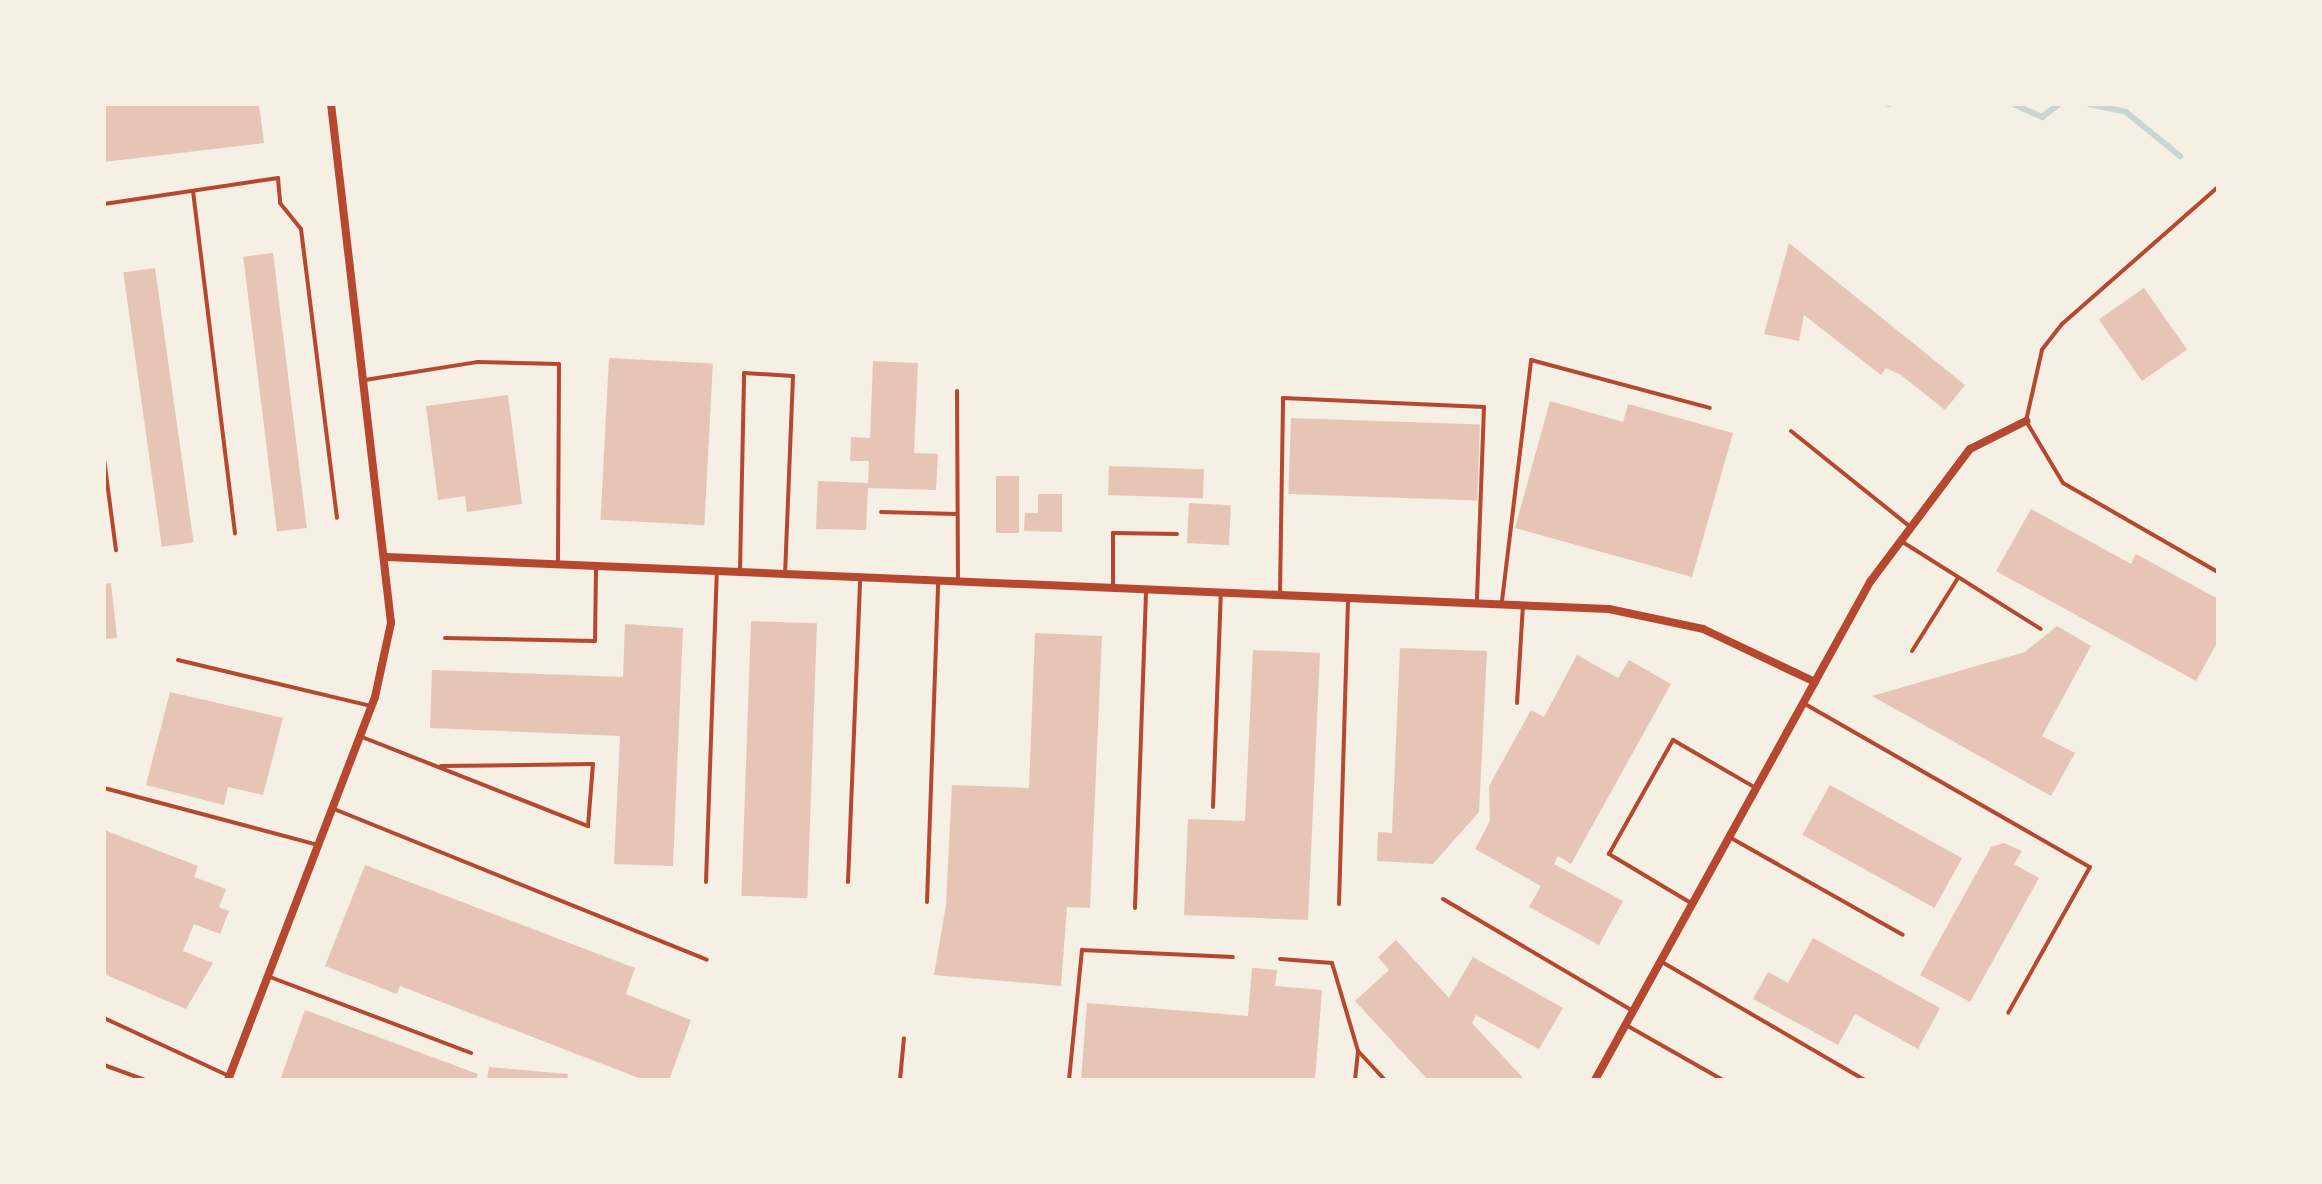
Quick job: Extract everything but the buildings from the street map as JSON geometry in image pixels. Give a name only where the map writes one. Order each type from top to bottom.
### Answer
[{"type":"street","points":[[229,1078],[371,706],[391,623],[387,557],[331,104]]},
{"type":"street","points":[[1595,1080],[1803,703],[1899,540],[1970,449],[2026,421]]},
{"type":"street","points":[[387,557],[1502,601],[1656,616],[1815,682]]},
{"type":"lane","points":[[104,204],[278,178],[280,203],[301,229],[337,518]]},
{"type":"lane","points":[[2218,187],[2062,324],[2042,350],[2026,421],[2063,483],[2218,572]]},
{"type":"lane","points":[[193,191],[235,533]]},
{"type":"lane","points":[[1502,601],[1531,360],[1710,408]]},
{"type":"lane","points":[[365,380],[477,362],[559,364],[558,565]]},
{"type":"lane","points":[[740,572],[744,373],[793,376],[785,574]]},
{"type":"lane","points":[[957,391],[958,581]]},
{"type":"lane","points":[[1280,593],[1283,398],[1484,407],[1477,601]]},
{"type":"lane","points":[[1791,431],[1909,526]]},
{"type":"lane","points":[[104,459],[116,550]]},
{"type":"lane","points":[[881,512],[957,514]]},
{"type":"lane","points":[[1113,587],[1113,533],[1177,534]]},
{"type":"lane","points":[[1899,540],[2041,629]]},
{"type":"lane","points":[[445,638],[595,641],[596,566]]},
{"type":"lane","points":[[706,882],[717,571]]},
{"type":"lane","points":[[848,882],[860,577]]},
{"type":"lane","points":[[1912,651],[1958,578]]},
{"type":"lane","points":[[927,902],[938,581]]},
{"type":"lane","points":[[1135,908],[1146,588]]},
{"type":"lane","points":[[1213,807],[1221,591]]},
{"type":"lane","points":[[1339,904],[1348,595]]},
{"type":"lane","points":[[1517,703],[1524,603]]},
{"type":"lane","points":[[178,660],[371,706]]},
{"type":"lane","points":[[1803,703],[2090,867],[2008,1013]]},
{"type":"lane","points":[[360,736],[588,826],[593,764],[441,766]]},
{"type":"lane","points":[[1691,903],[1609,854],[1673,740],[1757,788]]},
{"type":"lane","points":[[104,788],[318,845]]},
{"type":"lane","points":[[332,808],[707,960]]},
{"type":"lane","points":[[1729,837],[1903,935]]},
{"type":"lane","points":[[1443,899],[1633,1011]]},
{"type":"lane","points":[[1069,1080],[1082,950],[1233,957]]},
{"type":"lane","points":[[1280,959],[1332,963],[1358,1051],[1355,1080]]},
{"type":"lane","points":[[1660,960],[1865,1080]]},
{"type":"lane","points":[[268,976],[471,1053]]},
{"type":"lane","points":[[104,1018],[229,1078]]},
{"type":"lane","points":[[1626,1025],[1723,1080]]},
{"type":"lane","points":[[900,1080],[904,1038]]},
{"type":"lane","points":[[1358,1051],[1385,1080]]},
{"type":"lane","points":[[104,1065],[145,1080]]},
{"type":"waterway","points":[[2013,104],[2042,117],[2059,104]]},
{"type":"waterway","points":[[2089,104],[2126,112],[2180,156]]}]
